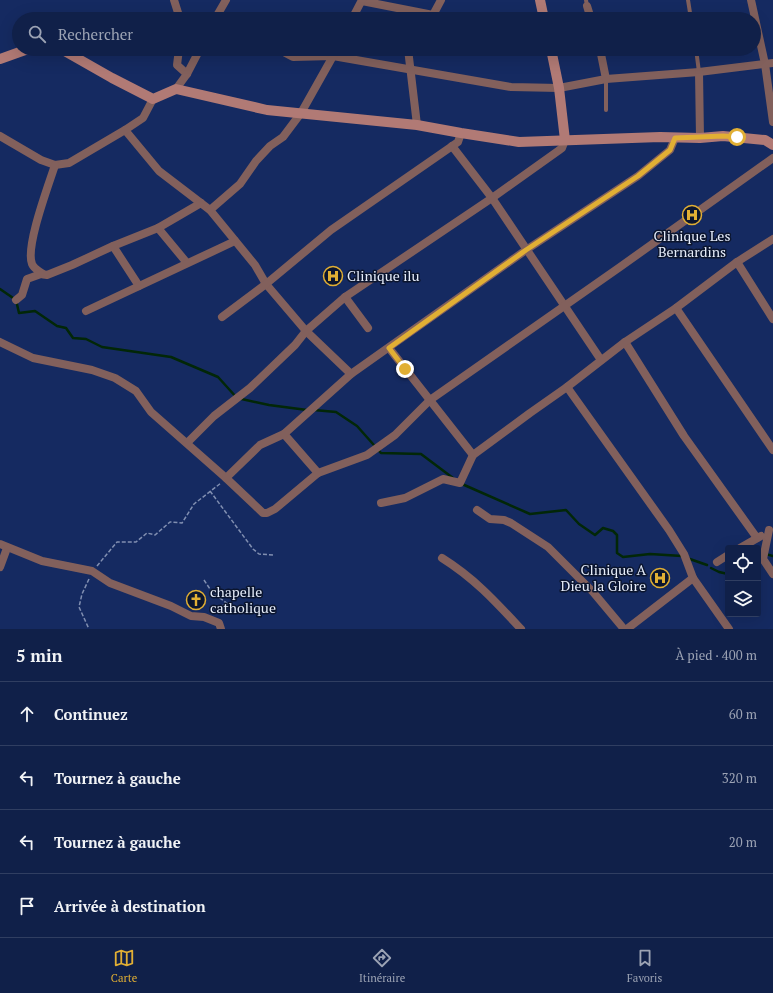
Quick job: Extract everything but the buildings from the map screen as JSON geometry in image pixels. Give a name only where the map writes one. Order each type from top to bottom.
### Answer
[{"type":"street","points":[[174,0],[178,12]]},
{"type":"street","points":[[221,12],[226,0]]},
{"type":"street","points":[[437,12],[441,0]]},
{"type":"street","points":[[540,0],[543,12]]},
{"type":"street","points":[[751,0],[754,12]]},
{"type":"street","points":[[356,12],[362,1],[413,12]]},
{"type":"street","points":[[761,36],[769,64],[773,122]]},
{"type":"street","points":[[0,59],[12,55]]},
{"type":"street","points":[[73,56],[112,78],[154,99]]},
{"type":"street","points":[[178,56],[177,65],[187,74]]},
{"type":"street","points":[[0,136],[41,160],[56,165],[69,163],[143,118],[154,99],[176,89],[187,74],[196,56]]},
{"type":"street","points":[[291,56],[301,56]]},
{"type":"street","points":[[210,210],[240,184],[256,161],[270,146],[284,137],[301,113],[333,56]]},
{"type":"street","points":[[352,56],[410,70],[512,87],[560,88],[606,79],[699,72],[769,64]]},
{"type":"street","points":[[409,56],[417,125]]},
{"type":"street","points":[[187,443],[214,416],[250,388],[295,344],[306,331],[345,297],[492,198],[562,148],[565,140],[560,88],[553,56]]},
{"type":"street","points":[[601,56],[606,79]]},
{"type":"street","points":[[699,72],[700,138]]},
{"type":"street","points":[[176,89],[267,110],[417,125],[519,142],[700,138],[723,136],[765,140],[773,145]]},
{"type":"street","points":[[125,130],[159,171],[210,210],[256,265],[266,284],[306,331],[351,374]]},
{"type":"street","points":[[222,317],[266,284],[331,230],[458,142],[461,133]]},
{"type":"street","points":[[226,478],[260,445],[284,434],[351,374],[526,250],[638,176],[670,150],[675,138]]},
{"type":"street","points":[[452,146],[492,198],[601,360]]},
{"type":"street","points":[[0,342],[33,358],[92,370],[116,378],[136,391],[151,412],[226,478],[263,513],[267,513],[275,509],[318,473],[367,455],[395,435],[430,400],[773,158]]},
{"type":"street","points":[[43,274],[35,269],[30,252],[38,220],[56,165]]},
{"type":"street","points":[[16,300],[22,295],[27,279],[43,274],[47,275],[158,228],[201,203]]},
{"type":"street","points":[[158,228],[187,263]]},
{"type":"street","points":[[381,503],[405,498],[443,479],[460,483],[473,455],[567,387],[625,342],[676,308],[737,262],[773,238]]},
{"type":"street","points":[[86,311],[235,241]]},
{"type":"street","points":[[113,246],[139,286]]},
{"type":"street","points":[[737,262],[773,319]]},
{"type":"street","points":[[345,297],[368,328]]},
{"type":"street","points":[[676,308],[773,450]]},
{"type":"street","points":[[625,342],[684,436],[758,538]]},
{"type":"street","points":[[389,348],[473,455]]},
{"type":"street","points":[[567,387],[599,430],[686,557],[693,578],[730,629]]},
{"type":"street","points":[[284,434],[318,473]]},
{"type":"street","points":[[477,510],[490,519],[504,520],[512,523],[548,547],[593,592],[624,629]]},
{"type":"street","points":[[745,545],[771,529]]},
{"type":"street","points":[[771,529],[763,556],[773,574]]},
{"type":"street","points":[[0,567],[4,546],[42,561],[92,571],[110,583],[171,606],[191,616],[204,617],[219,623],[221,629]]},
{"type":"street","points":[[717,562],[725,557]]},
{"type":"street","points":[[442,558],[459,569],[488,593],[521,629]]},
{"type":"street","points":[[627,629],[693,578]]},
{"type":"lane","points":[[688,0],[690,12]]},
{"type":"lane","points":[[697,56],[699,72]]},
{"type":"lane","points":[[606,79],[606,110]]},
{"type":"path","points":[[89,629],[79,607],[82,594],[92,571],[118,542],[136,542],[147,533],[155,535],[170,522],[182,523],[194,504],[226,478]]},
{"type":"path","points":[[210,491],[253,549],[259,554],[274,555]]},
{"type":"path","points":[[204,580],[212,592],[237,611]]},
{"type":"path","points":[[204,617],[214,608],[228,604]]},
{"type":"waterway","points":[[0,289],[16,300],[19,313],[35,311],[57,326],[66,328],[73,338],[86,339],[102,347],[171,357],[218,377],[237,398],[269,405],[307,410]]},
{"type":"waterway","points":[[314,410],[336,412],[357,426],[381,453],[421,454],[453,478]]},
{"type":"waterway","points":[[462,484],[530,514],[566,510],[579,524],[595,535],[603,528],[613,531],[617,535],[617,553],[623,557],[650,554],[682,556]]},
{"type":"waterway","points":[[761,553],[773,556]]},
{"type":"waterway","points":[[687,558],[707,565]]},
{"type":"waterway","points":[[711,568],[725,573]]},
{"type":"place","name":"Clinique Les Bernardins","points":[[692,215]]},
{"type":"place","name":"Clinique ilu","points":[[333,276]]},
{"type":"place","name":"Clinique A Dieu la Gloire","points":[[660,578]]},
{"type":"place","name":"chapelle catholique","points":[[196,600]]},
{"type":"route","points":[[405,369],[389,348],[526,250],[638,176],[670,150],[675,138],[723,136],[737,137]]}]
